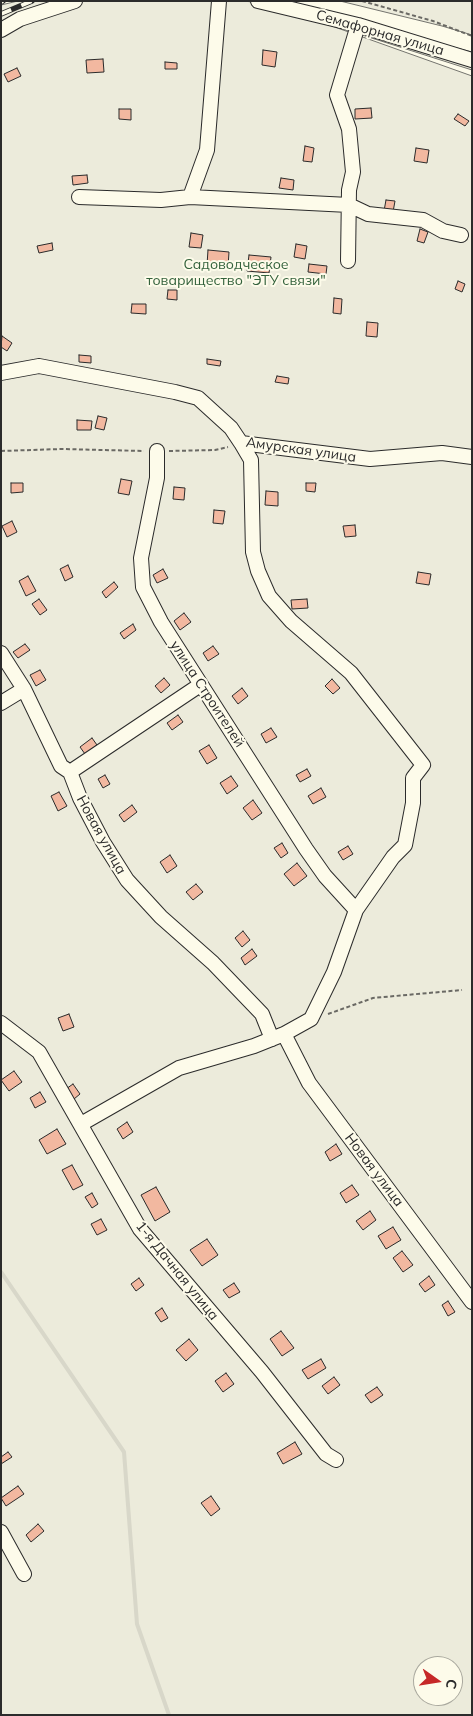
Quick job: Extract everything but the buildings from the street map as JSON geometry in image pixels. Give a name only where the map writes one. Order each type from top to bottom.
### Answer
[{"type":"street","points":[[1,30],[20,19],[75,1]]},
{"type":"street","points":[[190,197],[207,150],[219,1]]},
{"type":"street","name":"Семафорная улица","points":[[258,1],[358,25],[472,60]]},
{"type":"street","points":[[348,261],[349,205],[353,172],[349,129],[337,95],[358,25]]},
{"type":"street","points":[[79,197],[162,200],[190,197],[349,205],[368,214],[423,220],[443,231],[461,234]]},
{"type":"street","name":"Амурская улица","points":[[1,373],[39,366],[198,398],[231,428],[241,443],[370,459],[442,453],[472,457]]},
{"type":"street","points":[[81,1124],[179,1068],[278,1036],[311,1019],[334,972],[356,910],[393,857],[405,845],[413,803],[413,778],[423,765],[351,673],[291,621],[268,596],[258,570],[254,552],[251,460],[241,443]]},
{"type":"street","name":"улица Строителей","points":[[157,451],[157,478],[141,558],[143,587],[161,622],[306,849],[325,876],[356,910]]},
{"type":"street","name":"Новая улица","points":[[1,653],[24,689],[61,766],[70,772],[80,798],[102,842],[127,880],[161,917],[213,963],[262,1014],[309,1083],[472,1302]]},
{"type":"street","points":[[70,772],[200,684]]},
{"type":"street","points":[[1,703],[24,689]]},
{"type":"street","name":"1-я Дачная улица","points":[[1,1023],[39,1052],[140,1229],[262,1372],[326,1454],[336,1460]]},
{"type":"street","points":[[1,1532],[24,1574]]},
{"type":"path","points":[[362,1],[432,21],[472,36]]},
{"type":"path","points":[[1,451],[61,449],[215,450],[241,443]]},
{"type":"path","points":[[311,1019],[372,998],[462,990]]},
{"type":"green space","name":"Садоводческое товарищество \"ЭТУ связи\"","points":[[18,1],[245,1],[277,6],[298,6],[472,52],[472,70],[315,20],[472,76],[472,1715],[1,1715],[1,5]]},
{"type":"green space","points":[[340,1],[472,1],[472,35],[442,26]]},
{"type":"waterway","points":[[1,1272],[124,1452],[137,1624],[169,1715]]},
{"type":"railway","points":[[1,14],[32,1]]}]
